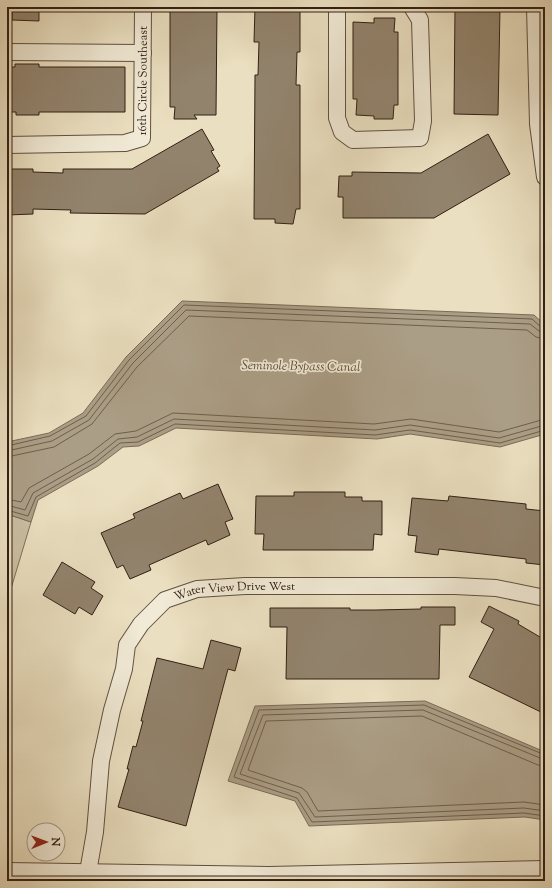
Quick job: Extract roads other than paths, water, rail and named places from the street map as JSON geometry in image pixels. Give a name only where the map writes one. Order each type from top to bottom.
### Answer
[{"type":"street","name":"16th Circle Southeast","points":[[7,145],[125,143],[142,138],[143,7]]},
{"type":"street","points":[[339,7],[337,8],[338,118],[342,132],[353,140],[420,138],[423,121],[420,20],[412,7]]},
{"type":"street","points":[[535,7],[538,124],[545,177]]},
{"type":"street","points":[[7,52],[143,53]]},
{"type":"street","name":"Water View Drive West","points":[[88,876],[95,832],[101,761],[112,710],[124,669],[127,645],[141,624],[165,600],[197,589],[244,586],[455,586],[496,588],[545,598]]},
{"type":"street","points":[[7,871],[88,876],[257,878],[545,870]]},
{"type":"water","name":"Seminole Bypass Canal","points":[[182,301],[534,315],[545,325],[545,434],[500,447],[410,434],[377,439],[176,428],[139,446],[123,447],[98,466],[38,500],[31,522],[7,514],[7,442],[49,433],[83,413],[126,357]]},
{"type":"water","points":[[425,701],[545,752],[545,820],[525,817],[309,826],[295,801],[228,781],[255,706]]}]
